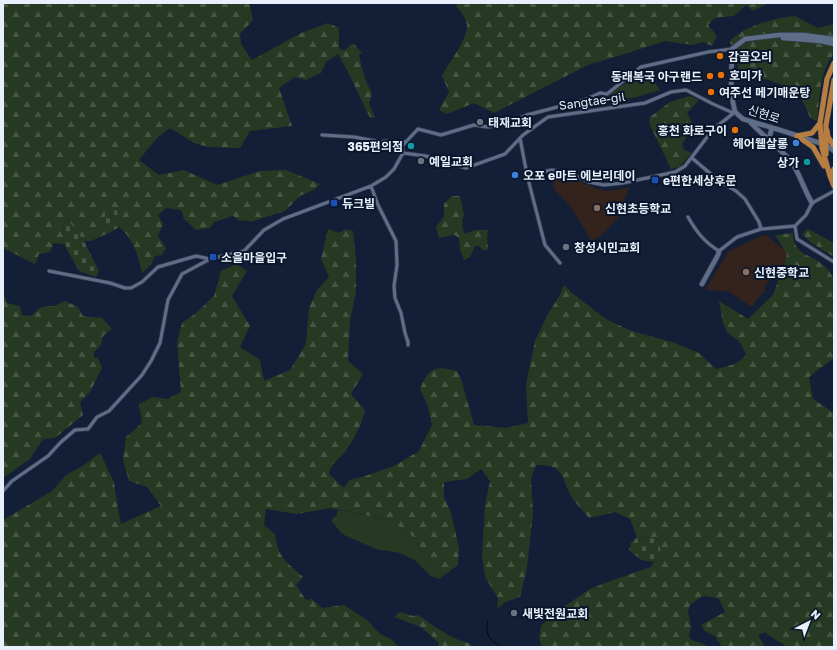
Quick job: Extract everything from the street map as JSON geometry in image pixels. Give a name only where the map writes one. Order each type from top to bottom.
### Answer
[{"type":"main road","points":[[732,49],[744,39],[779,35],[803,35],[834,39]]},
{"type":"main road","points":[[762,37],[804,39],[834,44]]},
{"type":"main road","name":"신현로","points":[[732,49],[730,93],[735,112],[743,119],[750,122],[823,144],[834,151]]},
{"type":"main road","points":[[834,63],[827,78],[823,124],[823,144],[834,191]]},
{"type":"main road","points":[[834,80],[823,124],[828,137],[834,146]]},
{"type":"main road","points":[[750,122],[760,133],[769,138],[792,164],[812,204]]},
{"type":"main road","points":[[797,136],[812,133],[823,124]]},
{"type":"main road","points":[[769,138],[772,128]]},
{"type":"main road","points":[[797,136],[816,151],[834,186]]},
{"type":"main road","points":[[831,178],[834,169]]},
{"type":"main road","points":[[702,284],[719,251]]},
{"type":"street","points":[[3,491],[12,481],[48,456],[75,430],[88,429],[97,417],[109,411],[142,375],[160,343],[168,300],[182,274],[210,259],[244,250],[264,230],[283,219],[372,186],[386,177],[394,169],[403,153],[402,146],[418,130],[441,135],[474,125],[488,127],[506,124],[527,115],[584,100],[600,93],[607,94],[641,67],[708,52],[732,49]]},
{"type":"street","name":"Sangtae-gil","points":[[403,153],[426,156],[466,168],[505,154],[520,138],[548,117],[645,103],[671,92],[686,90],[713,104],[731,112],[735,112]]},
{"type":"street","points":[[542,112],[544,120]]},
{"type":"street","points":[[527,175],[552,170],[570,173],[589,182],[604,185],[624,183],[675,172],[685,166],[716,127],[735,112]]},
{"type":"street","points":[[322,135],[354,137],[381,142],[406,142]]},
{"type":"street","points":[[520,138],[527,175],[545,245],[560,263]]},
{"type":"street","points":[[692,158],[719,181],[736,191],[745,199],[759,222],[761,229]]},
{"type":"street","points":[[372,186],[382,214],[396,241],[397,265],[394,286],[395,298],[399,306],[408,345]]},
{"type":"street","points":[[688,217],[696,231],[710,246],[719,251],[738,238],[761,229],[795,226],[806,215],[812,204],[834,191]]},
{"type":"street","points":[[795,226],[797,238],[834,262]]},
{"type":"street","points":[[49,271],[110,283],[125,288],[131,288],[142,282],[158,267],[196,256],[210,259]]},
{"type":"shaded area","name":"신현초등학교","points":[[566,175],[595,188],[607,191],[629,188],[625,198],[622,214],[600,237],[591,240],[571,207],[554,189],[553,182],[558,176]]},
{"type":"shaded area","name":"신현중학교","points":[[766,235],[789,254],[765,286],[765,292],[758,298],[752,307],[728,291],[705,290],[729,251]]},
{"type":"green space","points":[[3,3],[249,3],[253,20],[240,34],[241,44],[252,60],[301,33],[328,23],[339,28],[339,48],[345,50],[353,43],[362,53],[359,55],[367,84],[372,93],[369,104],[375,117],[370,118],[338,54],[326,62],[321,73],[306,80],[295,77],[279,88],[292,126],[250,131],[240,148],[208,147],[194,143],[170,128],[157,138],[139,160],[159,175],[184,170],[217,185],[260,171],[286,170],[320,184],[315,189],[300,196],[285,211],[250,222],[246,220],[240,221],[233,216],[214,222],[210,228],[196,230],[184,219],[181,210],[166,208],[158,215],[163,224],[158,236],[166,248],[162,255],[155,256],[151,265],[142,273],[132,242],[119,227],[117,209],[105,225],[111,232],[91,241],[84,241],[67,219],[62,227],[64,244],[54,243],[50,252],[39,254],[35,264],[3,248]]},
{"type":"green space","points":[[458,3],[769,3],[753,11],[746,5],[734,16],[715,18],[708,25],[717,36],[712,46],[703,42],[693,45],[665,41],[590,64],[494,113],[474,103],[447,114],[439,110],[449,92],[442,76],[464,38],[467,25],[464,17],[456,6]]},
{"type":"green space","points":[[795,16],[818,28],[834,24],[834,54],[825,69],[817,121],[810,118],[803,101],[792,90],[778,83],[747,76],[740,72],[736,51],[729,42],[742,31],[751,27],[769,21]]},
{"type":"green space","points":[[646,69],[660,90],[637,97],[611,101],[610,94]]},
{"type":"green space","points":[[689,96],[699,100],[687,113],[693,124],[697,126],[693,133],[689,133],[682,144],[684,150],[692,153],[679,167],[671,169],[649,123],[650,117],[670,102]]},
{"type":"green space","points":[[452,196],[460,196],[464,215],[462,220],[465,234],[475,230],[488,230],[488,250],[483,250],[479,246],[475,246],[470,257],[464,260],[460,249],[459,239],[455,235],[439,238],[436,227],[444,217],[444,204]]},
{"type":"green space","points":[[117,209],[119,227],[111,232],[105,225],[105,214]]},
{"type":"green space","points":[[67,219],[84,241],[99,271],[96,277],[79,271],[64,244],[62,227]]},
{"type":"green space","points":[[328,229],[339,233],[346,229],[353,231],[356,259],[356,292],[350,321],[348,361],[363,374],[351,394],[365,410],[360,426],[352,442],[346,451],[333,464],[330,470],[329,474],[344,488],[350,480],[394,466],[419,451],[432,425],[428,406],[420,389],[426,376],[433,370],[443,368],[457,371],[461,379],[474,425],[506,428],[528,423],[526,384],[535,341],[564,285],[606,319],[631,331],[672,342],[699,353],[716,369],[737,363],[746,354],[739,341],[727,332],[723,323],[719,301],[748,319],[773,295],[783,268],[787,254],[775,235],[793,233],[794,240],[799,249],[822,264],[834,279],[834,358],[809,377],[813,399],[834,413],[834,647],[787,647],[765,632],[758,635],[765,647],[722,647],[716,637],[705,631],[701,625],[725,612],[719,599],[707,596],[701,597],[690,605],[688,611],[691,627],[689,636],[691,640],[702,643],[708,647],[542,647],[539,639],[541,626],[553,614],[590,589],[651,567],[661,551],[657,538],[637,537],[630,519],[615,512],[589,518],[573,499],[562,474],[558,470],[546,465],[536,465],[531,478],[533,513],[527,568],[520,597],[505,602],[497,609],[498,598],[485,577],[482,557],[485,505],[490,481],[481,469],[467,479],[444,482],[444,497],[451,513],[459,548],[458,565],[439,579],[412,536],[390,520],[330,508],[297,514],[266,509],[264,525],[275,534],[278,549],[287,563],[303,577],[296,585],[306,600],[312,599],[322,608],[344,605],[367,620],[380,634],[391,639],[399,647],[3,647],[3,520],[52,491],[66,475],[81,467],[100,453],[114,482],[121,524],[161,506],[147,487],[129,481],[123,460],[126,437],[142,423],[139,404],[153,397],[167,399],[181,392],[177,342],[182,323],[196,313],[214,296],[221,271],[236,264],[247,271],[232,296],[250,326],[240,347],[260,360],[264,381],[290,370],[306,344],[309,308],[317,290],[329,277],[321,259]]},
{"type":"green space","points":[[808,229],[834,243],[834,257],[810,242],[802,234]]},
{"type":"green space","points":[[3,291],[7,303],[20,306],[22,315],[31,316],[41,307],[54,306],[65,301],[78,307],[83,316],[102,318],[112,329],[103,336],[101,345],[94,352],[94,358],[98,358],[102,368],[90,392],[80,402],[83,415],[55,438],[43,439],[30,459],[3,478]]},
{"type":"green space","points":[[338,510],[390,520],[412,536],[439,579],[431,576],[416,561],[400,553],[376,549],[340,532],[331,520],[336,516]]},
{"type":"green space","points":[[637,537],[657,538],[661,551],[654,562],[641,560],[629,550],[631,543]]},
{"type":"green space","points":[[400,612],[413,616],[418,615],[450,636],[471,644],[471,647],[438,647],[439,643],[421,627],[394,617]]},
{"type":"waterway","points":[[488,621],[487,630],[489,637],[502,647]]},
{"type":"place","name":"감골오리","points":[[720,56]]},
{"type":"place","name":"호미가","points":[[721,75]]},
{"type":"place","name":"동래복국 아구랜드","points":[[710,76]]},
{"type":"place","name":"여주선 메기매운탕","points":[[711,92]]},
{"type":"place","name":"태재교회","points":[[480,122]]},
{"type":"place","name":"홍천 화로구이","points":[[735,130]]},
{"type":"place","name":"헤어웰살롱","points":[[796,143]]},
{"type":"place","name":"365편의점","points":[[411,146]]},
{"type":"place","name":"예일교회","points":[[421,161]]},
{"type":"place","name":"상가","points":[[807,162]]},
{"type":"place","name":"오포 e마트 에브리데이","points":[[515,175]]},
{"type":"place","name":"e편한세상후문","points":[[655,180]]},
{"type":"place","name":"듀크빌","points":[[334,203]]},
{"type":"place","name":"신현초등학교","points":[[597,208]]},
{"type":"place","name":"창성시민교회","points":[[566,247]]},
{"type":"place","name":"소을마을입구","points":[[213,257]]},
{"type":"place","name":"신현중학교","points":[[746,272]]},
{"type":"place","name":"새빛전원교회","points":[[514,613]]}]
